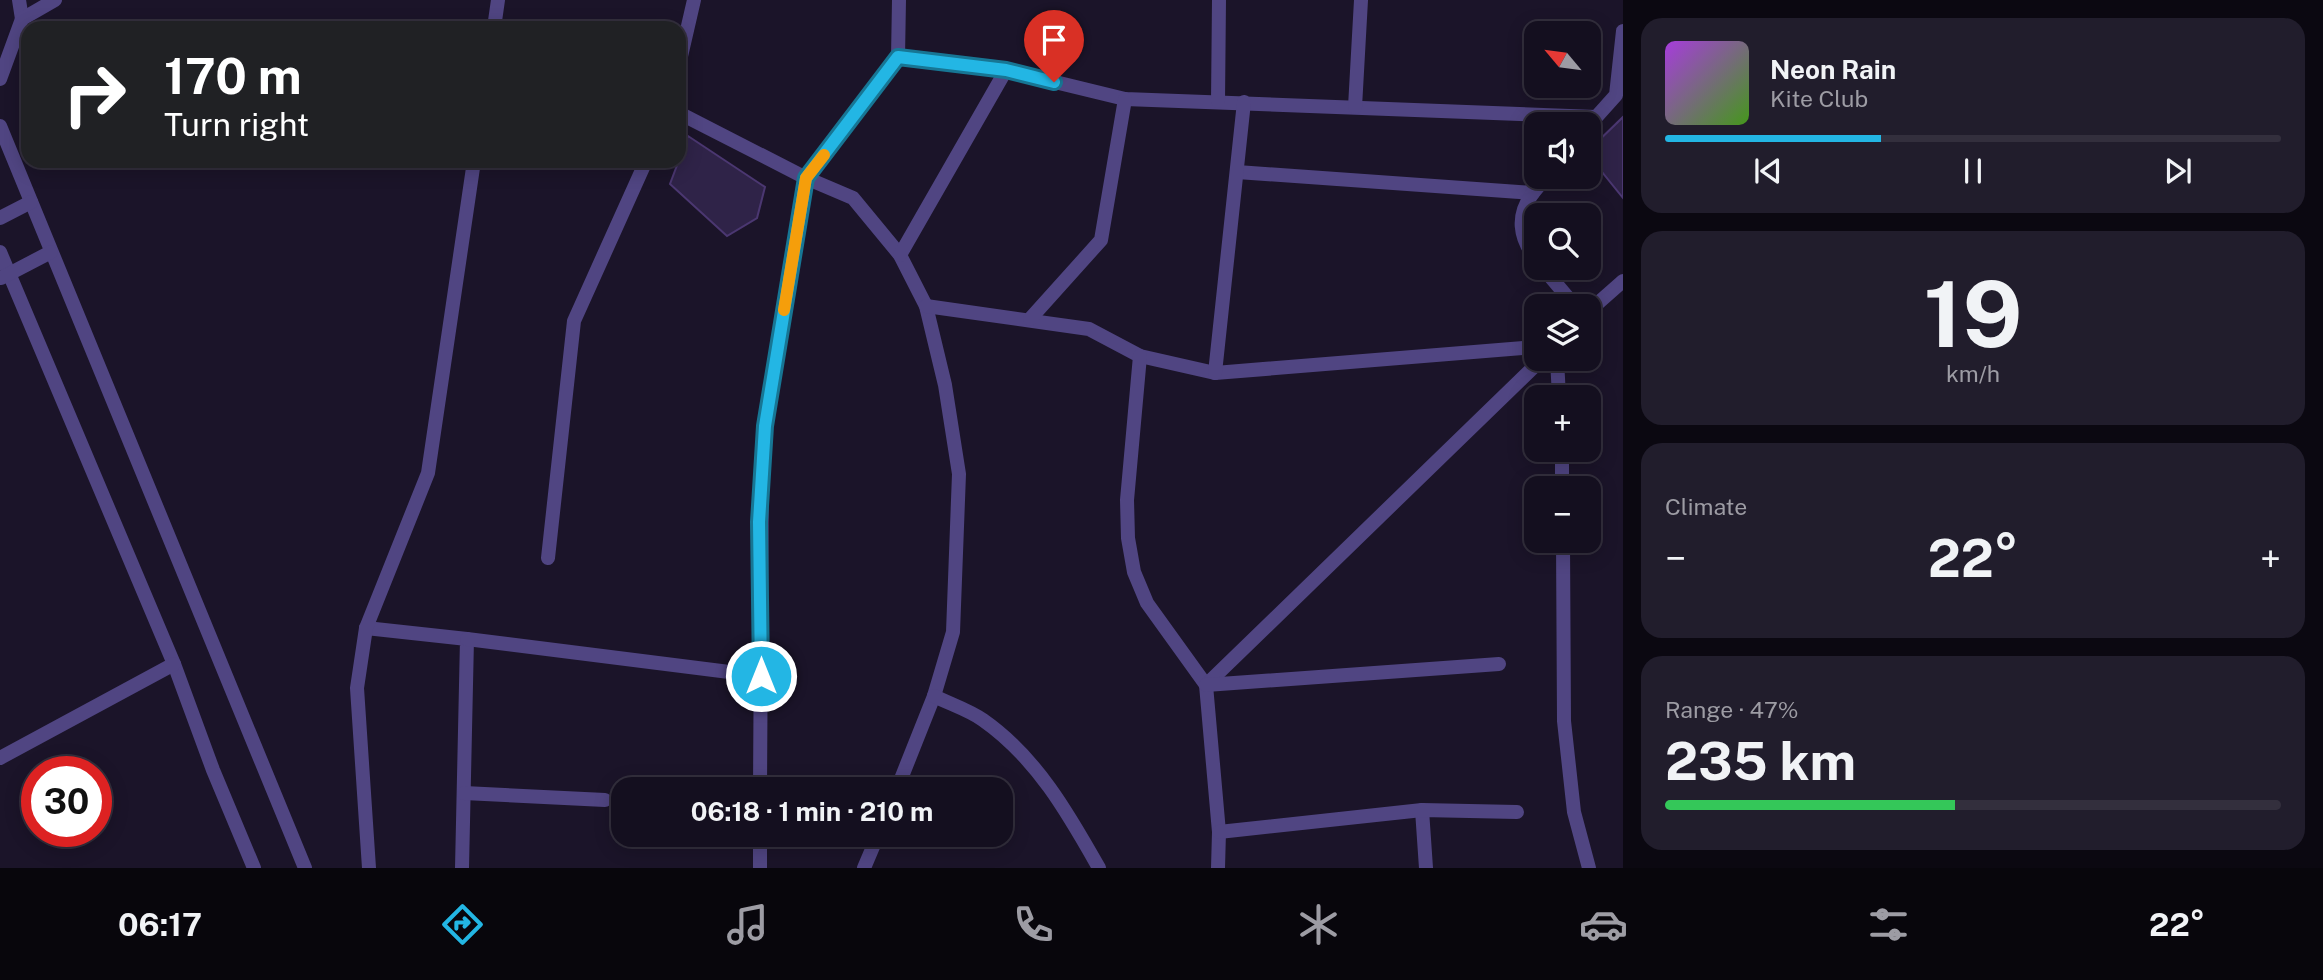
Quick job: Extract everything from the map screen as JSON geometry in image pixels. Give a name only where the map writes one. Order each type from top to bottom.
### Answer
[{"type":"street","points":[[19,0],[22,19],[55,0]]},
{"type":"street","points":[[495,21],[498,0]]},
{"type":"street","points":[[686,35],[694,0]]},
{"type":"street","points":[[760,777],[759,522],[765,426],[806,178],[898,57],[899,0]]},
{"type":"street","points":[[1218,101],[1219,0]]},
{"type":"street","points":[[1355,107],[1361,0]]},
{"type":"street","points":[[0,79],[21,22]]},
{"type":"street","points":[[1601,113],[1616,95],[1623,30]]},
{"type":"street","points":[[898,57],[1006,70],[1125,99],[1355,107],[1524,118]]},
{"type":"street","points":[[900,255],[1006,70]]},
{"type":"street","points":[[1030,319],[1101,240],[1125,99]]},
{"type":"street","points":[[1215,373],[1244,103]]},
{"type":"street","points":[[686,117],[806,178],[853,198],[900,255],[926,306],[945,385],[959,474],[953,632],[934,696],[902,777]]},
{"type":"street","points":[[0,126],[305,868]]},
{"type":"street","points":[[369,868],[357,688],[366,628],[428,473],[473,168]]},
{"type":"street","points":[[548,558],[574,321],[643,168]]},
{"type":"street","points":[[1237,172],[1533,192]]},
{"type":"street","points":[[1525,203],[1536,189]]},
{"type":"street","points":[[0,218],[31,202]]},
{"type":"street","points":[[1524,205],[1520,221],[1524,234]]},
{"type":"street","points":[[0,252],[4,277],[174,664],[213,770],[254,868]]},
{"type":"street","points":[[4,277],[51,252]]},
{"type":"street","points":[[1553,280],[1565,294]]},
{"type":"street","points":[[1601,300],[1623,281]]},
{"type":"street","points":[[926,306],[1089,329],[1140,356],[1215,373],[1524,348]]},
{"type":"street","points":[[1140,356],[1127,500],[1128,538],[1134,572],[1147,603],[1206,685],[1219,832],[1218,868]]},
{"type":"street","points":[[1206,685],[1530,371]]},
{"type":"street","points":[[1563,553],[1564,721],[1574,812],[1589,868]]},
{"type":"street","points":[[366,628],[761,676]]},
{"type":"street","points":[[462,868],[467,639]]},
{"type":"street","points":[[0,758],[174,664]]},
{"type":"street","points":[[1206,685],[1499,664]]},
{"type":"street","points":[[934,696],[982,718],[1013,744],[1044,778],[1099,868]]},
{"type":"street","points":[[464,793],[605,800]]},
{"type":"street","points":[[1219,832],[1422,810],[1517,813]]},
{"type":"street","points":[[1422,810],[1426,868]]},
{"type":"street","points":[[760,847],[760,868]]},
{"type":"street","points":[[864,868],[873,847]]},
{"type":"building","points":[[1623,117],[1623,198],[1601,171],[1601,138]]},
{"type":"building","points":[[688,136],[765,187],[757,218],[727,236],[670,184],[676,168],[686,168]]},
{"type":"slow traffic","points":[[784,310],[806,178],[824,155]]},
{"type":"route","points":[[761,676],[759,522],[765,426],[806,178],[898,57],[1006,70],[1054,82]]}]
